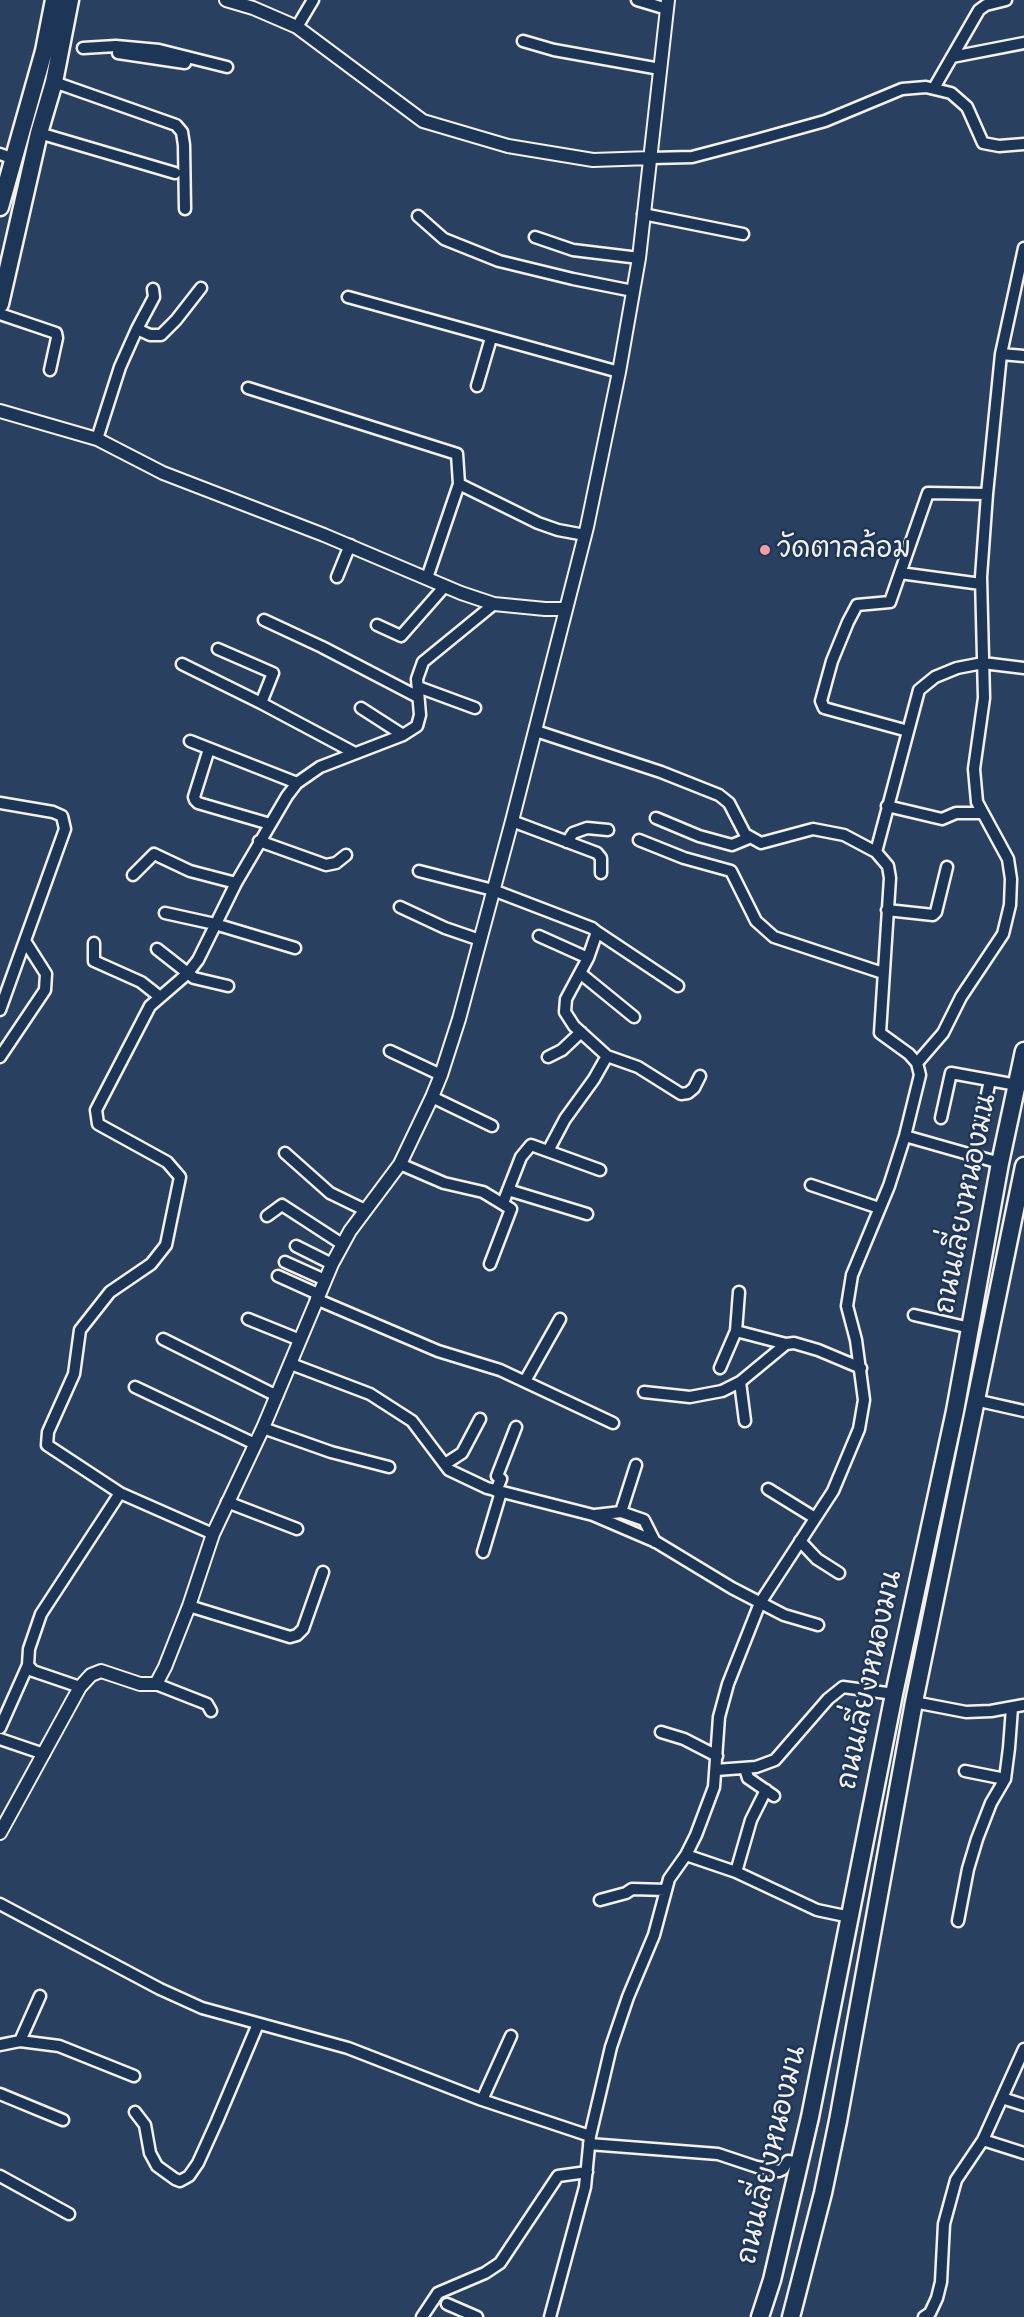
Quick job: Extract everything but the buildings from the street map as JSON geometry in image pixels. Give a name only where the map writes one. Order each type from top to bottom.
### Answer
[{"type":"main road","points":[[0,207],[7,157],[32,92],[54,0]]},
{"type":"main road","points":[[0,304],[70,0]]},
{"type":"main road","points":[[32,92],[51,90]]},
{"type":"main road","name":"ถนนเลี่ยงหนองมน","points":[[760,2317],[772,2280],[799,2163],[894,1694],[955,1411],[1000,1163],[1024,1051]]},
{"type":"main road","name":"ถนนเลี่ยงหนองมน","points":[[791,2317],[825,2183],[914,1702],[1024,1170]]},
{"type":"main road","points":[[841,1959],[867,1963]]},
{"type":"street","points":[[226,0],[253,8],[297,27],[423,121],[508,146],[593,160],[692,157],[825,121],[902,89],[926,87],[951,93],[967,107],[983,143],[999,146],[1024,144]]},
{"type":"street","points":[[297,27],[313,0]]},
{"type":"street","points":[[156,1684],[189,1606],[213,1534],[263,1428],[332,1264],[342,1244],[365,1210],[400,1164],[441,1075],[459,1019],[536,731],[585,535],[619,372],[639,258],[668,4],[637,0]]},
{"type":"street","points":[[934,88],[981,8],[1006,0]]},
{"type":"street","points":[[523,41],[554,50],[660,69]]},
{"type":"street","points":[[952,57],[1024,43]]},
{"type":"street","points":[[61,46],[185,63]]},
{"type":"street","points":[[83,48],[117,46],[159,50],[227,67]]},
{"type":"street","points":[[51,90],[177,125],[182,132],[184,145],[185,209]]},
{"type":"street","points":[[39,133],[175,173]]},
{"type":"street","points":[[643,214],[743,234]]},
{"type":"street","points":[[418,216],[444,239],[499,261],[633,291]]},
{"type":"street","points":[[535,237],[573,250],[639,258]]},
{"type":"street","points":[[917,1064],[943,1034],[961,996],[1004,934],[1011,905],[1008,858],[976,802],[974,770],[984,698],[981,584],[987,494],[1001,354],[1024,248]]},
{"type":"street","points":[[137,329],[150,335],[161,336],[201,288]]},
{"type":"street","points":[[97,439],[120,367],[154,297],[153,289]]},
{"type":"street","points":[[348,297],[619,372]]},
{"type":"street","points":[[0,314],[56,333],[50,370]]},
{"type":"street","points":[[477,386],[491,338]]},
{"type":"street","points":[[1001,354],[1024,356]]},
{"type":"street","points":[[248,388],[457,454],[459,484],[427,578]]},
{"type":"street","points":[[0,411],[97,439],[163,473],[350,545],[445,586],[494,604],[565,609]]},
{"type":"street","points":[[459,484],[538,523],[558,530],[585,535]]},
{"type":"street","points":[[908,731],[824,708],[821,701],[832,662],[857,605],[890,602],[928,494],[987,494]]},
{"type":"street","points":[[337,577],[350,545]]},
{"type":"street","points":[[900,573],[981,584]]},
{"type":"street","points":[[377,625],[401,636],[445,586]]},
{"type":"street","points":[[213,1534],[120,1493],[47,1445],[48,1432],[74,1374],[80,1330],[110,1292],[151,1264],[166,1245],[180,1177],[167,1162],[98,1124],[96,1110],[150,1006],[187,974],[198,960],[259,841],[297,783],[320,767],[403,735],[417,726],[420,715],[418,670],[423,662],[494,604]]},
{"type":"street","points":[[264,620],[418,692],[475,708]]},
{"type":"street","points":[[218,649],[273,673],[261,703]]},
{"type":"street","points":[[876,852],[919,690],[935,677],[957,668],[983,663],[1024,668]]},
{"type":"street","points":[[182,664],[261,703],[353,753]]},
{"type":"street","points":[[361,708],[403,735]]},
{"type":"street","points":[[536,731],[661,772],[719,795],[729,803],[749,838],[761,843],[813,829],[844,835],[876,852],[888,866],[890,878],[880,1033],[909,1054],[917,1064],[920,1075],[905,1136],[889,1186],[852,1275],[847,1306],[861,1368],[864,1400],[859,1429],[833,1491],[760,1603],[728,1684],[719,1717],[714,1786],[696,1835],[686,1855],[669,1879],[654,1935],[628,1997],[611,2047],[590,2140],[585,2187],[550,2317]]},
{"type":"street","points":[[190,741],[297,783]]},
{"type":"street","points":[[209,749],[195,800],[198,803],[270,824]]},
{"type":"street","points":[[0,803],[53,812],[62,816],[65,829],[0,1010]]},
{"type":"street","points":[[887,806],[942,819],[956,813],[983,813]]},
{"type":"street","points":[[656,818],[699,836],[732,844],[749,838]]},
{"type":"street","points":[[512,821],[597,853],[601,858],[601,873]]},
{"type":"street","points":[[567,842],[573,833],[587,828],[609,830]]},
{"type":"street","points":[[639,840],[684,858],[731,871],[756,921],[774,938],[883,973]]},
{"type":"street","points":[[259,841],[326,865],[346,855]]},
{"type":"street","points":[[133,875],[154,854],[190,871],[236,883]]},
{"type":"street","points":[[887,910],[933,915],[936,912],[946,867]]},
{"type":"street","points":[[419,871],[493,890],[592,928],[678,986]]},
{"type":"street","points":[[400,907],[445,928],[480,940]]},
{"type":"street","points":[[165,913],[215,924],[295,948]]},
{"type":"street","points":[[597,932],[588,958],[566,999],[565,1012],[574,1026],[607,1056],[638,1067],[681,1094],[688,1093],[694,1088],[700,1076]]},
{"type":"street","points":[[539,936],[588,958]]},
{"type":"street","points":[[0,1057],[45,990],[46,974],[25,941]]},
{"type":"street","points":[[94,943],[94,961],[141,982],[160,997]]},
{"type":"street","points":[[157,949],[194,978],[228,986]]},
{"type":"street","points":[[580,973],[634,1017]]},
{"type":"street","points":[[548,1057],[562,1050],[581,1032]]},
{"type":"street","points":[[390,1051],[441,1075]]},
{"type":"street","points":[[548,1151],[565,1119],[594,1079],[607,1056]]},
{"type":"street","points":[[941,1118],[951,1073],[1017,1085]]},
{"type":"street","points":[[980,1128],[990,1080]]},
{"type":"street","points":[[432,1097],[492,1125]]},
{"type":"street","points":[[905,1136],[1000,1163]]},
{"type":"street","points":[[503,1203],[521,1157],[531,1145],[600,1170]]},
{"type":"street","points":[[285,1153],[330,1193],[365,1210]]},
{"type":"street","points":[[400,1164],[444,1184],[483,1192],[511,1209],[490,1264]]},
{"type":"street","points":[[811,1185],[879,1208]]},
{"type":"street","points":[[508,1190],[587,1214]]},
{"type":"street","points":[[267,1216],[282,1205],[342,1244]]},
{"type":"street","points":[[296,1246],[332,1264]]},
{"type":"street","points":[[285,1262],[325,1280]]},
{"type":"street","points":[[278,1276],[317,1297],[438,1351],[478,1362],[525,1381],[613,1423]]},
{"type":"street","points":[[720,1368],[736,1331],[738,1292]]},
{"type":"street","points":[[914,1315],[970,1328]]},
{"type":"street","points":[[248,1319],[300,1340]]},
{"type":"street","points":[[525,1381],[560,1319]]},
{"type":"street","points":[[736,1331],[818,1350],[861,1368]]},
{"type":"street","points":[[163,1340],[277,1396]]},
{"type":"street","points":[[644,1392],[699,1396],[722,1391],[740,1382],[786,1344]]},
{"type":"street","points":[[291,1364],[370,1394],[412,1421],[449,1470],[499,1491],[593,1515],[656,1542],[784,1616],[818,1625]]},
{"type":"street","points":[[740,1382],[745,1420]]},
{"type":"street","points":[[135,1387],[255,1444]]},
{"type":"street","points":[[975,1400],[1024,1411]]},
{"type":"street","points":[[445,1464],[462,1453],[480,1419]]},
{"type":"street","points":[[483,1552],[499,1491],[501,1479],[497,1476],[516,1427]]},
{"type":"street","points":[[263,1428],[331,1452],[389,1467]]},
{"type":"street","points":[[621,1512],[636,1466]]},
{"type":"street","points":[[768,1489],[815,1518]]},
{"type":"street","points":[[0,1728],[28,1665],[29,1649],[41,1614],[120,1493]]},
{"type":"street","points":[[227,1502],[297,1529]]},
{"type":"street","points":[[593,1515],[621,1512],[644,1520],[656,1542]]},
{"type":"street","points":[[800,1541],[817,1558],[839,1573]]},
{"type":"street","points":[[189,1606],[290,1637],[297,1635],[303,1629],[323,1572]]},
{"type":"street","points":[[28,1665],[33,1671],[80,1687]]},
{"type":"street","points":[[0,1833],[80,1687],[91,1675],[101,1671],[140,1684],[156,1684],[207,1704],[211,1711]]},
{"type":"street","points":[[716,1770],[766,1765],[775,1760],[828,1699],[843,1687],[894,1694]]},
{"type":"street","points":[[914,1702],[966,1712],[991,1712],[1024,1705]]},
{"type":"street","points":[[958,1921],[968,1869],[977,1839],[991,1803],[1005,1779],[1012,1708]]},
{"type":"street","points":[[661,1732],[684,1739],[717,1756]]},
{"type":"street","points":[[0,1738],[44,1754]]},
{"type":"street","points":[[736,1872],[751,1820],[770,1793],[748,1778],[745,1768]]},
{"type":"street","points":[[966,1771],[1005,1779]]},
{"type":"street","points":[[686,1855],[736,1872],[817,1910],[850,1917]]},
{"type":"street","points":[[600,1900],[626,1893],[632,1889],[666,1890]]},
{"type":"street","points":[[0,1904],[160,1989],[202,2008],[348,2048],[590,2140],[718,2154],[757,2167],[778,2171],[783,2169],[788,2161],[799,2163]]},
{"type":"street","points":[[20,2041],[40,1996]]},
{"type":"street","points":[[135,2112],[145,2125],[150,2153],[157,2166],[180,2181],[189,2176],[212,2132],[258,2024]]},
{"type":"street","points":[[482,2100],[511,2036]]},
{"type":"street","points":[[0,2045],[20,2041],[68,2049],[134,2076]]},
{"type":"street","points":[[924,2317],[930,2313],[939,2290],[944,2224],[956,2180],[983,2140],[1002,2098],[1020,2069],[1024,2049]]},
{"type":"street","points":[[0,2094],[63,2120]]},
{"type":"street","points":[[1002,2098],[1024,2105]]},
{"type":"street","points":[[983,2140],[1024,2152]]},
{"type":"street","points":[[422,2317],[438,2293],[485,2273],[500,2263],[558,2176],[587,2172]]},
{"type":"street","points":[[0,2176],[69,2214]]},
{"type":"street","points":[[447,2304],[477,2317]]},
{"type":"place","name":"วัดตาลล้อม","points":[[765,550]]}]
